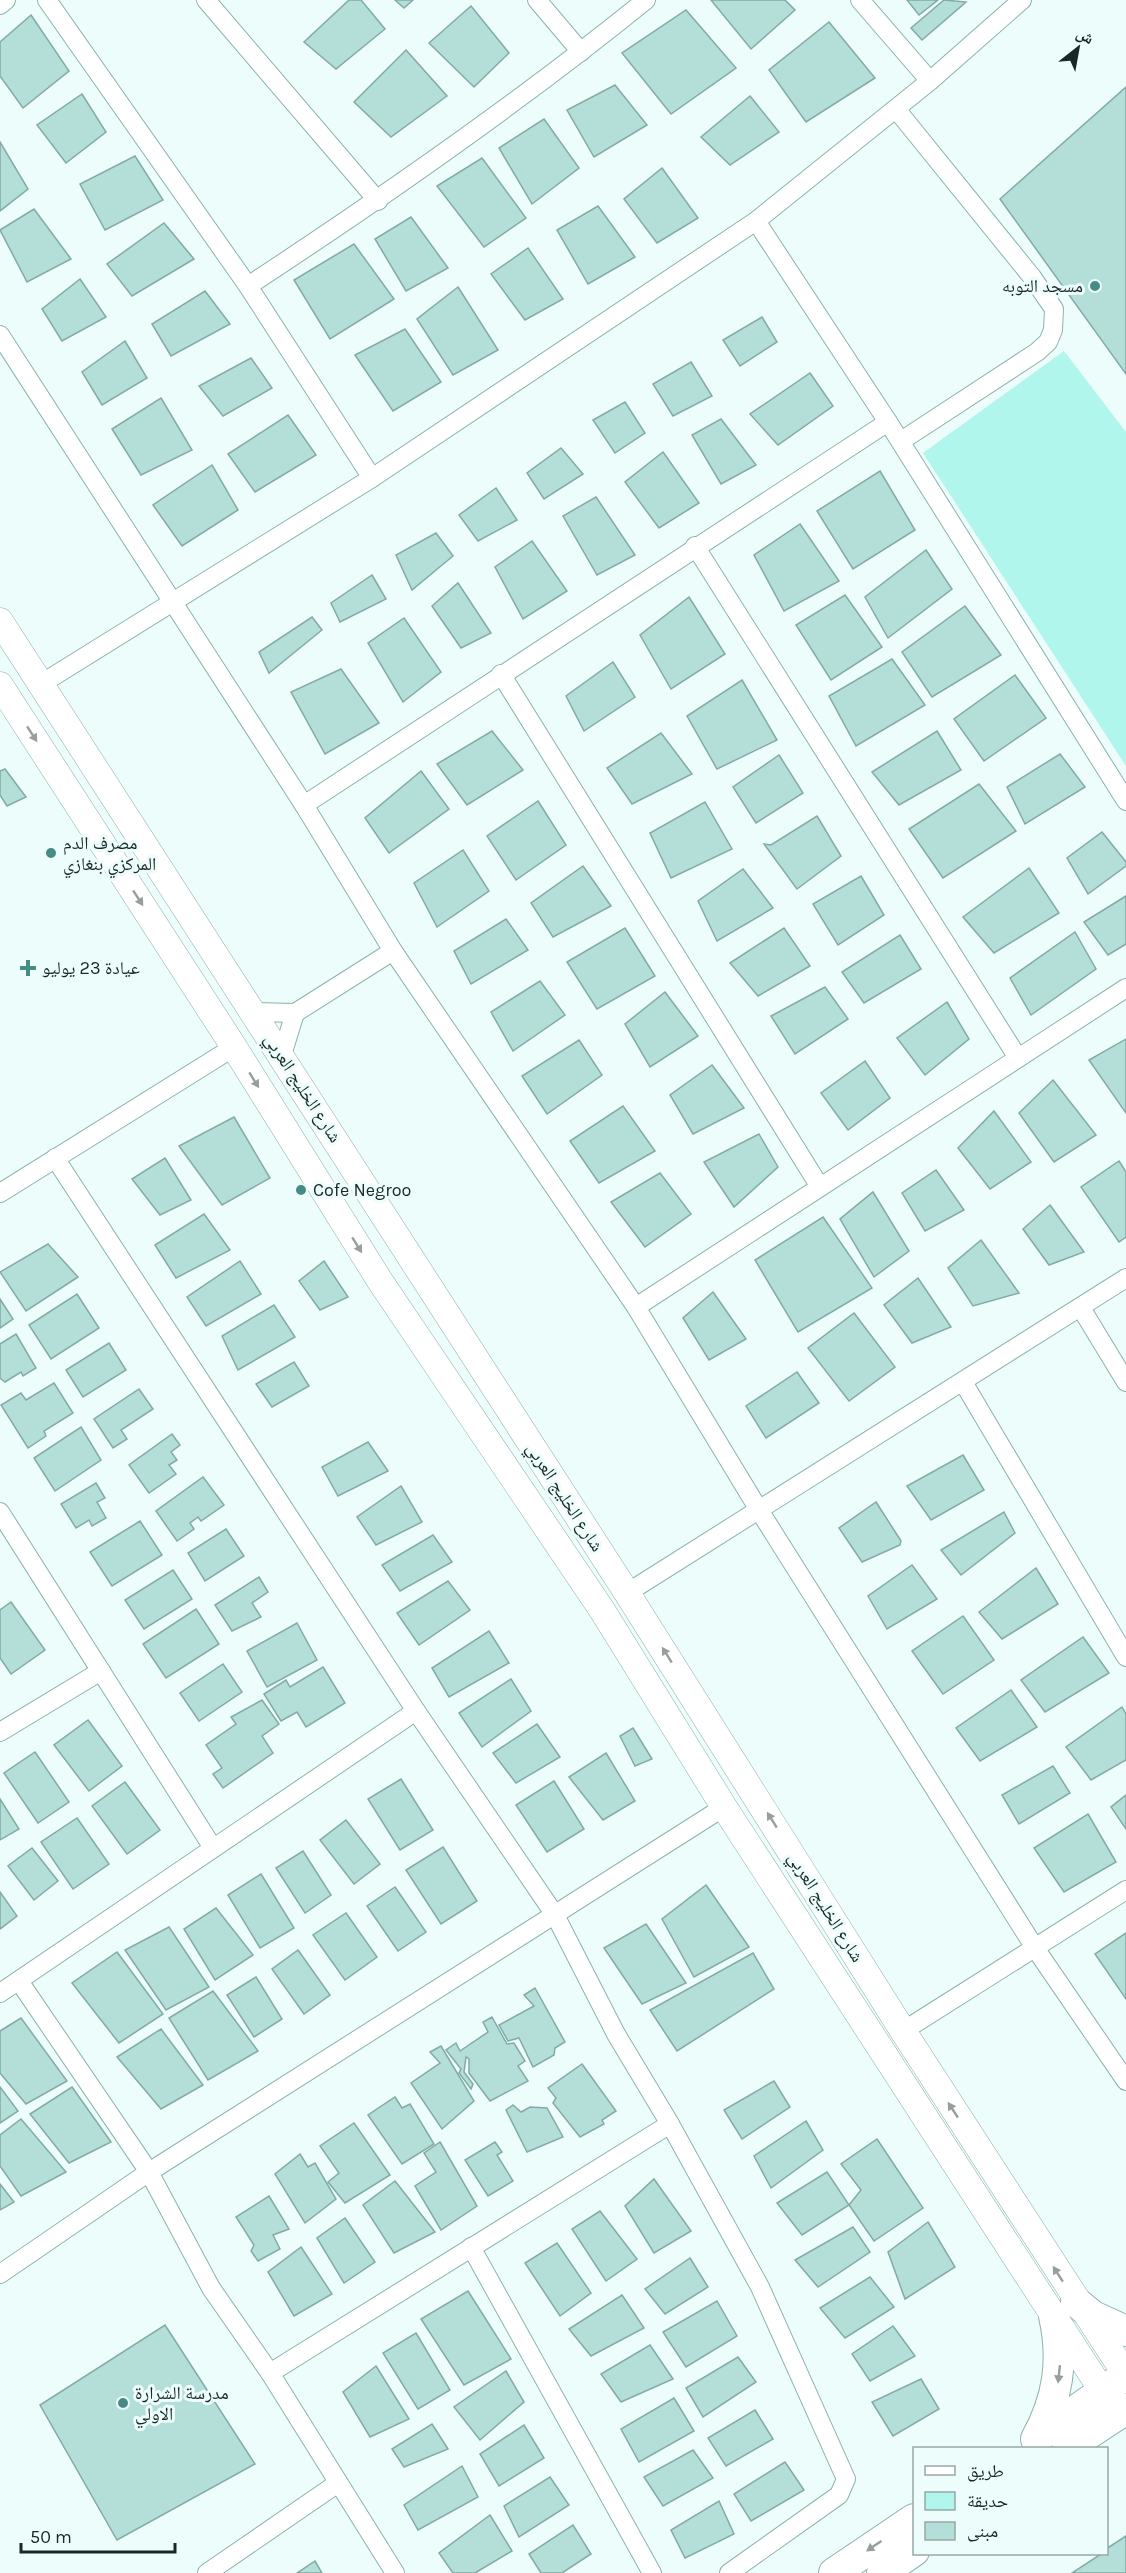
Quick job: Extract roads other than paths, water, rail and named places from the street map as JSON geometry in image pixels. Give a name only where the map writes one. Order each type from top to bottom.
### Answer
[{"type":"main road","name":"شارع الخليج العربي","points":[[0,621],[627,1593],[903,2031],[1065,2309]]},
{"type":"main road","name":"شارع الخليج العربي","points":[[0,685],[234,1047],[380,1281],[602,1610],[724,1807],[1120,2388]]},
{"type":"main road","points":[[380,1281],[414,1262]]},
{"type":"main road","points":[[1029,2444],[1046,2420],[1059,2379],[1059,2337],[1065,2309],[1093,2316],[1126,2331]]},
{"type":"main road","points":[[1029,2444],[1120,2388]]},
{"type":"main road","points":[[1068,2447],[1120,2388]]},
{"type":"main road","points":[[834,2573],[913,2520]]},
{"type":"main road","points":[[882,2573],[913,2552]]},
{"type":"street","points":[[0,5],[6,0]]},
{"type":"street","points":[[47,0],[248,286],[372,478]]},
{"type":"street","points":[[206,0],[378,201]]},
{"type":"street","points":[[537,0],[581,52]]},
{"type":"street","points":[[248,286],[378,201],[581,52],[646,0]]},
{"type":"street","points":[[860,0],[930,81]]},
{"type":"street","points":[[41,684],[372,478],[756,221],[930,81],[1022,0]]},
{"type":"street","points":[[896,109],[1032,277],[1054,309],[1054,320],[1048,342],[1037,352],[901,441]]},
{"type":"street","points":[[756,221],[901,441],[1126,801]]},
{"type":"street","points":[[0,335],[171,603],[304,805],[393,951],[636,1307],[759,1510],[1035,1948],[1126,2081]]},
{"type":"street","points":[[304,805],[888,422]]},
{"type":"street","points":[[696,546],[1018,1058]]},
{"type":"street","points":[[501,674],[820,1187]]},
{"type":"street","points":[[254,1012],[295,1013],[393,951]]},
{"type":"street","points":[[636,1307],[1126,988]]},
{"type":"street","points":[[282,1055],[295,1013]]},
{"type":"street","points":[[0,1193],[234,1047]]},
{"type":"street","points":[[55,1158],[416,1711],[555,1915],[616,2034],[670,2124],[771,2310],[846,2479],[839,2495],[729,2573]]},
{"type":"street","points":[[627,1593],[1126,1278]]},
{"type":"street","points":[[1081,1308],[1126,1382]]},
{"type":"street","points":[[963,1382],[1126,1657]]},
{"type":"street","points":[[0,1512],[213,1848]]},
{"type":"street","points":[[0,1732],[101,1671]]},
{"type":"street","points":[[0,1993],[416,1711]]},
{"type":"street","points":[[0,2274],[149,2172],[724,1807]]},
{"type":"street","points":[[903,2031],[1126,1890]]},
{"type":"street","points":[[19,1981],[149,2172],[211,2288],[270,2373],[395,2573]]},
{"type":"street","points":[[270,2373],[670,2124]]},
{"type":"street","points":[[471,2247],[652,2573]]},
{"type":"street","points":[[207,2573],[338,2483]]},
{"type":"place","name":"مسجد التوبه","points":[[1095,286]]},
{"type":"place","name":"مصرف الدم المركزي بنغازي","points":[[51,853]]},
{"type":"place","name":"عيادة 23 يوليو","points":[[28,968]]},
{"type":"place","name":"Cofe Negroo","points":[[301,1190]]},
{"type":"place","name":"مدرسة الشرارة الاولي","points":[[123,2403]]}]
